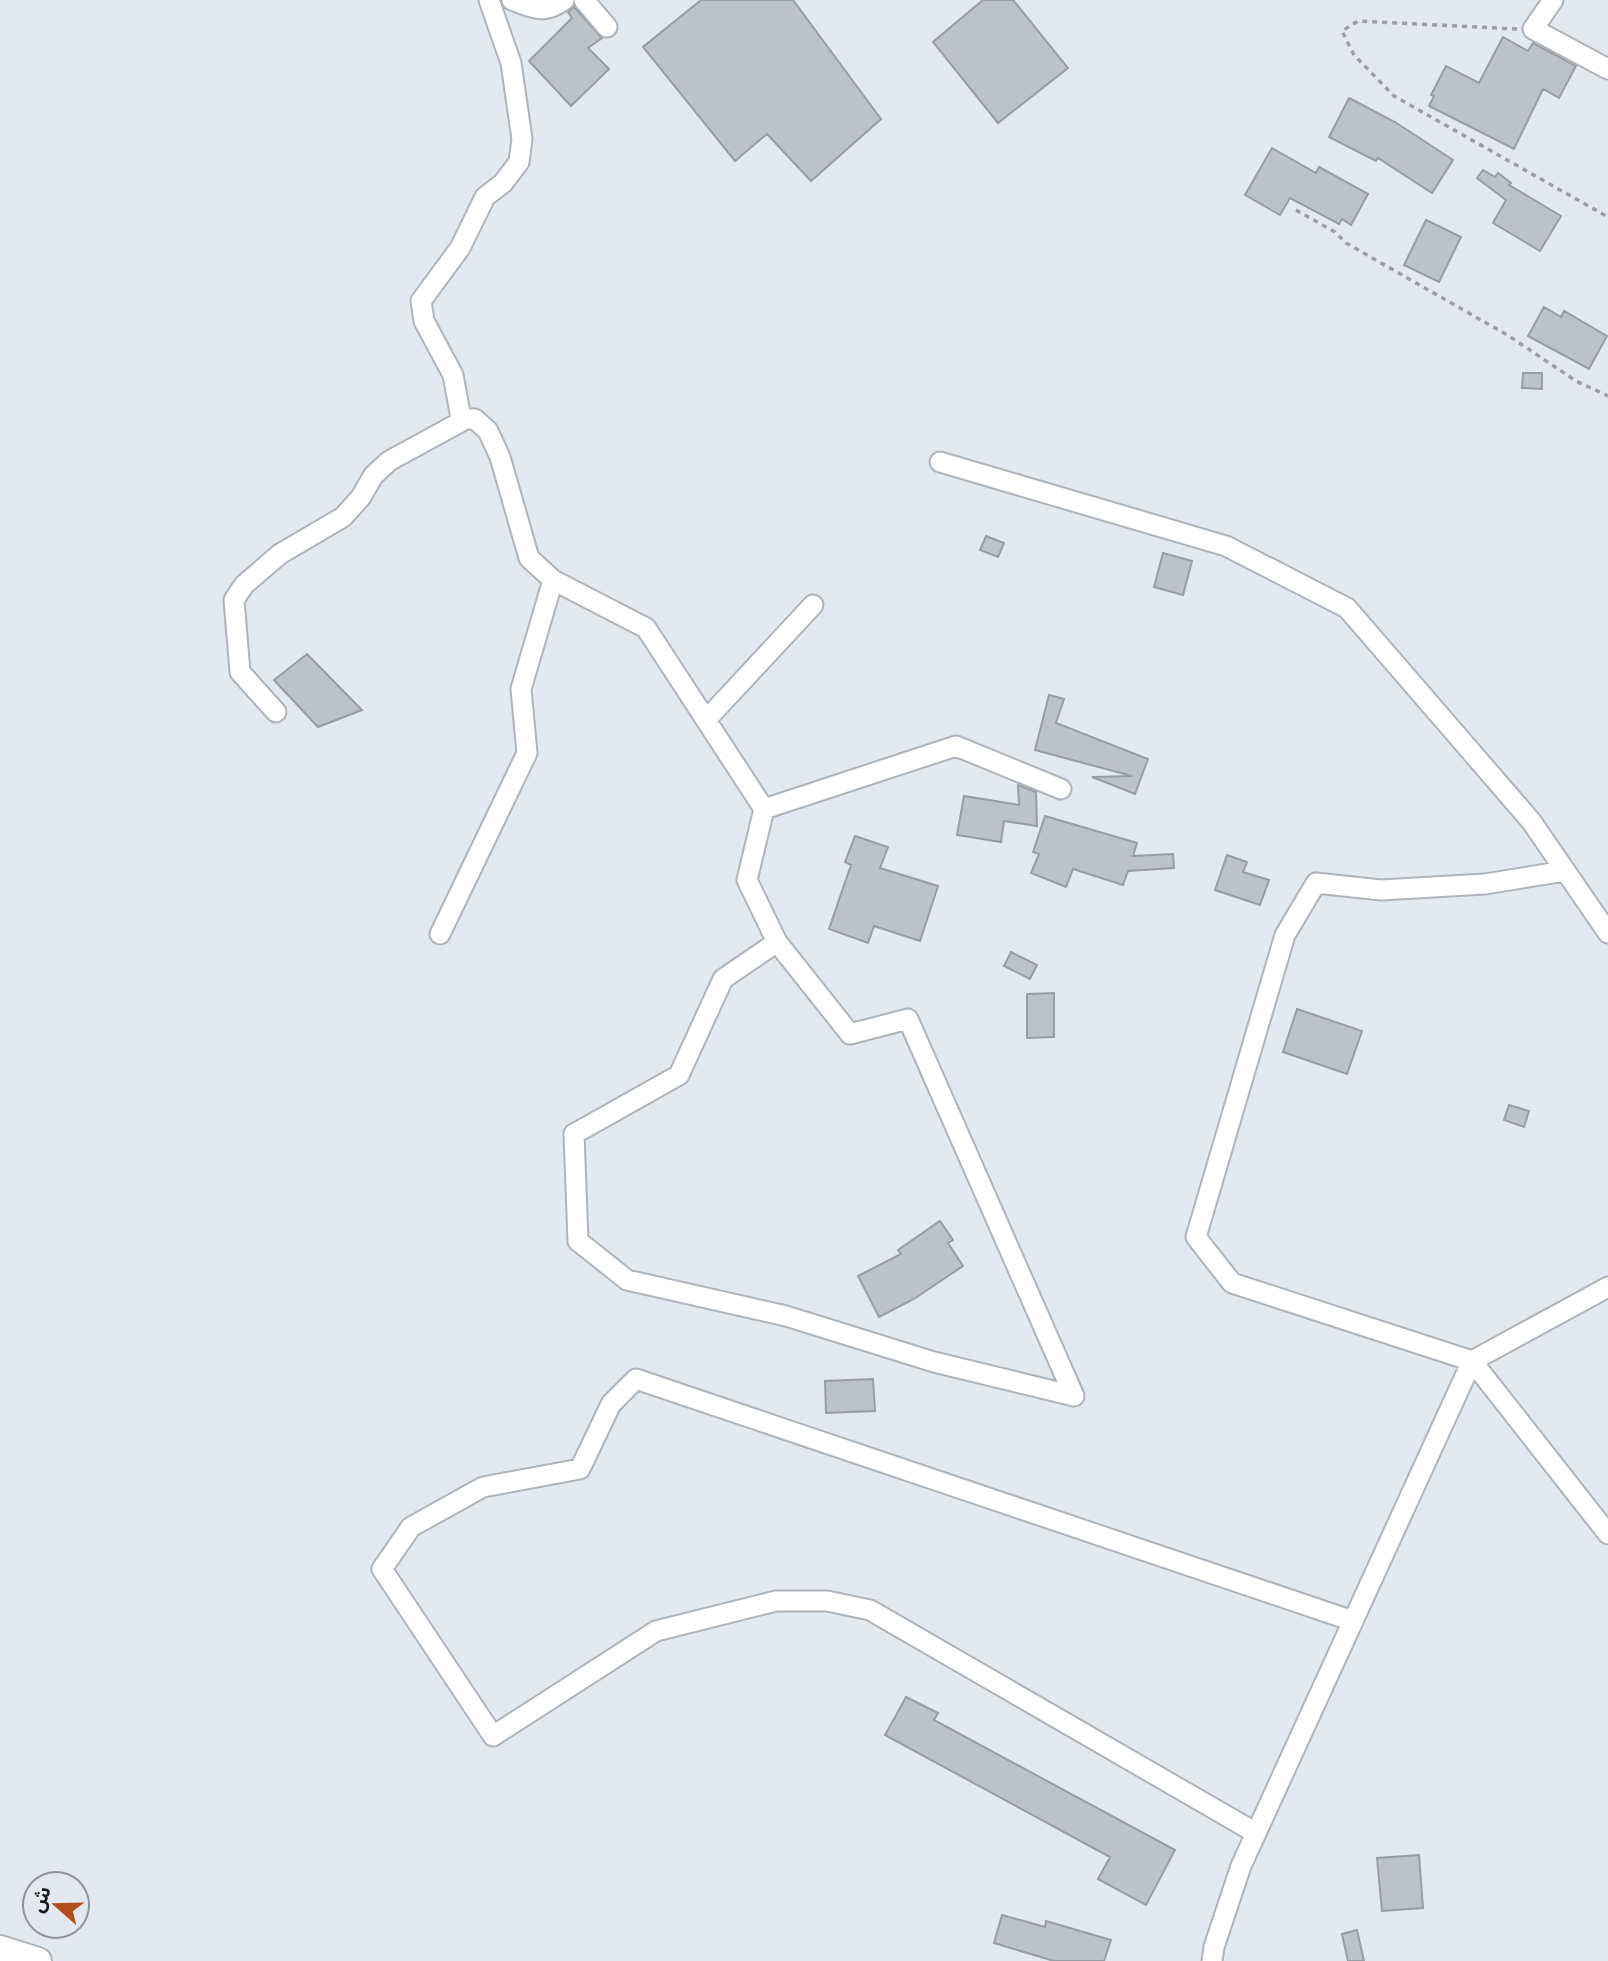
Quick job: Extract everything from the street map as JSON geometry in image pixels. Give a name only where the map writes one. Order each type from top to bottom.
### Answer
[{"type":"street","points":[[489,0],[511,64],[522,139],[519,162],[503,183],[485,197],[460,248],[421,301],[424,321],[453,375],[461,418],[475,419],[488,431],[500,457],[529,558],[553,580],[646,628],[764,809],[747,880],[777,942],[850,1034],[908,1019],[1074,1396],[934,1362],[786,1316],[627,1280],[578,1241],[574,1134],[679,1075],[723,979],[777,942]]},
{"type":"street","points":[[512,0],[537,10],[554,8],[564,0]]},
{"type":"street","points":[[583,0],[607,27]]},
{"type":"street","points":[[1553,0],[1533,29],[1608,69]]},
{"type":"street","points":[[276,712],[240,672],[234,600],[244,585],[280,554],[343,517],[361,497],[373,476],[389,461],[466,419]]},
{"type":"street","points":[[940,462],[1226,545],[1348,608],[1531,821],[1608,933]]},
{"type":"street","points":[[440,934],[527,754],[521,689],[553,580]]},
{"type":"street","points":[[706,720],[813,605]]},
{"type":"street","points":[[764,809],[956,746],[1061,789]]},
{"type":"street","points":[[1565,870],[1485,884],[1381,890],[1317,883],[1285,935],[1196,1237],[1232,1283],[1472,1361],[1608,1534]]},
{"type":"street","points":[[1212,1961],[1213,1947],[1241,1866],[1472,1361],[1608,1287]]},
{"type":"street","points":[[1256,1833],[870,1610],[827,1601],[776,1601],[656,1632],[492,1736],[382,1569],[411,1527],[482,1487],[580,1469],[611,1404],[636,1379],[1353,1620]]},
{"type":"street","points":[[0,1949],[38,1961]]},
{"type":"path","points":[[1533,29],[1358,22],[1342,31],[1354,55],[1394,96],[1608,217]]},
{"type":"path","points":[[1296,210],[1335,232],[1346,243],[1509,336],[1576,381],[1608,397]]},
{"type":"building","points":[[701,0],[793,0],[881,119],[811,181],[767,134],[735,161],[643,47]]},
{"type":"building","points":[[983,0],[1013,0],[1068,68],[998,123],[933,42]]},
{"type":"building","points":[[574,7],[602,38],[588,48],[609,69],[571,106],[529,61],[572,18],[568,12]]},
{"type":"building","points":[[1503,37],[1528,51],[1533,43],[1576,66],[1559,98],[1543,89],[1514,149],[1429,106],[1434,96],[1431,95],[1446,66],[1479,83]]},
{"type":"building","points":[[1349,98],[1395,122],[1453,160],[1432,193],[1378,158],[1376,161],[1329,137]]},
{"type":"building","points":[[1272,148],[1316,173],[1319,167],[1368,194],[1351,225],[1342,219],[1339,224],[1290,198],[1280,215],[1245,195]]},
{"type":"building","points":[[1483,170],[1495,177],[1498,173],[1511,183],[1509,185],[1561,216],[1540,251],[1493,223],[1506,200],[1477,178]]},
{"type":"building","points":[[1426,220],[1461,237],[1439,282],[1404,265]]},
{"type":"building","points":[[1544,307],[1561,317],[1564,311],[1607,336],[1589,369],[1528,336]]},
{"type":"building","points":[[1523,373],[1542,373],[1542,389],[1522,388]]},
{"type":"building","points":[[986,536],[1004,543],[998,557],[980,550]]},
{"type":"building","points":[[1163,553],[1192,561],[1183,595],[1154,587]]},
{"type":"building","points":[[307,654],[362,710],[318,727],[274,680]]},
{"type":"building","points":[[1049,695],[1064,699],[1056,723],[1148,759],[1135,794],[1092,777],[1132,776],[1035,750]]},
{"type":"building","points":[[1018,785],[1036,792],[1037,826],[1004,821],[1001,842],[957,835],[964,796],[1019,805]]},
{"type":"building","points":[[1045,816],[1137,843],[1133,856],[1173,854],[1174,868],[1128,871],[1123,885],[1073,869],[1066,887],[1031,873],[1039,854],[1033,852]]},
{"type":"building","points":[[855,836],[888,847],[880,868],[938,886],[920,941],[874,926],[868,943],[829,929],[851,865],[845,862]]},
{"type":"building","points":[[1227,855],[1247,862],[1243,872],[1269,880],[1260,905],[1215,890]]},
{"type":"building","points":[[1011,952],[1037,965],[1030,979],[1004,966]]},
{"type":"building","points":[[1054,993],[1054,1037],[1027,1038],[1027,994]]},
{"type":"building","points":[[1297,1009],[1362,1031],[1347,1074],[1283,1052]]},
{"type":"building","points":[[1509,1105],[1529,1111],[1524,1127],[1504,1120]]},
{"type":"building","points":[[940,1221],[953,1240],[948,1243],[963,1266],[914,1299],[879,1317],[858,1276],[901,1254],[898,1250]]},
{"type":"building","points":[[873,1379],[875,1411],[826,1413],[825,1381]]},
{"type":"building","points":[[906,1697],[938,1713],[934,1720],[1175,1850],[1146,1905],[1098,1879],[1110,1857],[885,1735]]},
{"type":"building","points":[[1419,1855],[1423,1908],[1382,1911],[1377,1858]]},
{"type":"building","points":[[1002,1915],[1045,1927],[1046,1921],[1111,1940],[1104,1961],[1054,1961],[994,1943]]},
{"type":"building","points":[[1357,1930],[1364,1961],[1348,1961],[1342,1934]]}]
